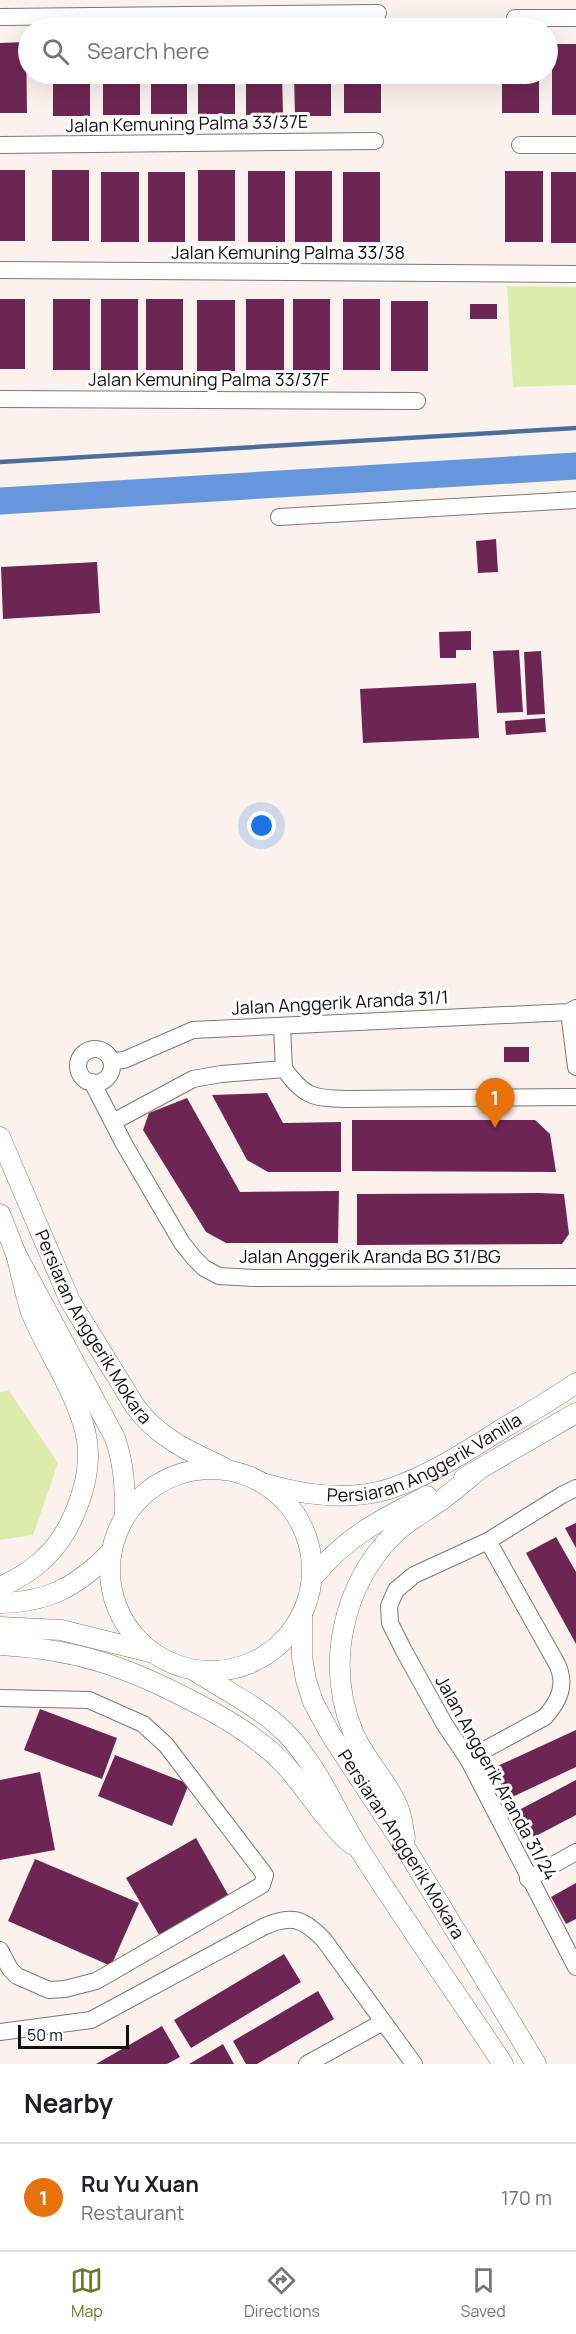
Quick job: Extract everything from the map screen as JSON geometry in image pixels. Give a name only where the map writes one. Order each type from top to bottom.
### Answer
[{"type":"main road","name":"Persiaran Anggerik Mokara","points":[[0,1137],[70,1301],[143,1418],[180,1447],[233,1472]]},
{"type":"main road","name":"Persiaran Anggerik Mokara","points":[[0,1214],[16,1254],[115,1438],[121,1456],[125,1484],[125,1515]]},
{"type":"main road","points":[[0,1587],[30,1571],[55,1550],[79,1504],[86,1478],[89,1453],[77,1409],[31,1311],[16,1254]]},
{"type":"main road","name":"Persiaran Anggerik Vanilla","points":[[261,1482],[301,1492],[330,1494],[355,1494],[388,1489],[465,1452],[576,1383]]},
{"type":"main road","name":"Persiaran Anggerik Vanilla","points":[[313,1577],[334,1553],[360,1532],[476,1472],[576,1413]]},
{"type":"main road","points":[[0,1628],[62,1630],[150,1652],[171,1663],[193,1670],[215,1671],[237,1668],[258,1660],[276,1648],[291,1632],[303,1613],[313,1577],[310,1551],[303,1528],[290,1508],[261,1482],[233,1472],[196,1470],[175,1475],[156,1485],[139,1498],[125,1515],[118,1527],[110,1553],[109,1581],[116,1608],[130,1632],[150,1652]]},
{"type":"main road","points":[[408,1852],[398,1806],[353,1733],[342,1697],[340,1661],[343,1628],[351,1599],[364,1575],[395,1534],[409,1521],[441,1501],[476,1472]]},
{"type":"main road","points":[[0,1603],[25,1602],[61,1592],[89,1574],[110,1553]]},
{"type":"main road","name":"Persiaran Anggerik Mokara","points":[[303,1613],[302,1657],[313,1702],[408,1852],[536,2064]]},
{"type":"main road","points":[[0,1645],[34,1646],[97,1658],[157,1682],[213,1712],[263,1745],[283,1763],[332,1827],[362,1854]]},
{"type":"main road","name":"Persiaran Anggerik Mokara","points":[[193,1670],[265,1716],[284,1731],[305,1755],[321,1779],[362,1854],[503,2064]]},
{"type":"street","points":[[0,17],[378,13]]},
{"type":"street","points":[[515,18],[576,18]]},
{"type":"street","name":"Jalan Kemuning Palma 33/37E","points":[[0,145],[375,141]]},
{"type":"street","points":[[520,145],[576,145]]},
{"type":"street","name":"Jalan Kemuning Palma 33/38","points":[[0,270],[576,274]]},
{"type":"street","name":"Jalan Kemuning Palma 33/37F","points":[[0,399],[417,401]]},
{"type":"street","points":[[279,518],[576,500]]},
{"type":"street","points":[[573,1010],[576,1067]]},
{"type":"street","name":"Jalan Anggerik Aranda 31/1","points":[[112,1061],[124,1060],[193,1030],[573,1010]]},
{"type":"street","points":[[282,1026],[284,1069],[295,1083],[314,1098],[576,1097]]},
{"type":"street","points":[[90,1050],[105,1052],[112,1061],[111,1072],[103,1081],[87,1080],[78,1067],[81,1057],[90,1050]]},
{"type":"street","points":[[113,1122],[193,1079],[221,1074],[284,1069]]},
{"type":"street","name":"Jalan Anggerik Aranda BG 31/BG","points":[[92,1082],[182,1243],[204,1268],[219,1276],[264,1278],[576,1277]]},
{"type":"street","points":[[468,1759],[545,1717],[554,1708],[563,1683],[557,1664],[488,1541],[576,1488]]},
{"type":"street","name":"Jalan Anggerik Aranda 31/24","points":[[488,1541],[414,1575],[396,1590],[389,1606],[390,1623],[445,1725],[468,1759],[528,1879],[576,1967]]},
{"type":"street","points":[[0,1698],[89,1700],[143,1724],[166,1745],[265,1875],[262,1885],[96,1981],[65,1989],[42,1988],[17,1976],[10,1969],[0,1950]]},
{"type":"street","points":[[528,1879],[576,1852]]},
{"type":"street","points":[[0,2032],[91,2020],[263,1927],[293,1918],[310,1926],[324,1940],[414,2064]]},
{"type":"street","points":[[307,2064],[383,2022]]},
{"type":"green space","points":[[507,286],[576,287],[576,385],[513,387]]},
{"type":"green space","points":[[9,1391],[58,1463],[33,1535],[0,1540],[0,1392]]},
{"type":"building","points":[[18,42],[18,84],[27,84],[27,113],[0,113],[0,43]]},
{"type":"building","points":[[558,44],[576,44],[576,115],[552,115],[552,84],[558,84]]},
{"type":"building","points":[[53,84],[90,84],[90,116],[53,116]]},
{"type":"building","points":[[103,84],[140,84],[140,115],[103,115]]},
{"type":"building","points":[[151,84],[187,84],[187,114],[151,114]]},
{"type":"building","points":[[198,84],[235,84],[235,114],[198,114]]},
{"type":"building","points":[[246,84],[282,84],[283,114],[246,115]]},
{"type":"building","points":[[294,84],[331,84],[331,116],[295,116]]},
{"type":"building","points":[[344,84],[381,84],[381,113],[344,113]]},
{"type":"building","points":[[502,84],[539,84],[539,113],[502,113]]},
{"type":"building","points":[[0,170],[25,170],[25,241],[0,241]]},
{"type":"building","points":[[52,170],[89,170],[89,241],[52,241]]},
{"type":"building","points":[[198,170],[235,170],[235,241],[198,241]]},
{"type":"building","points":[[248,171],[285,171],[285,242],[248,242]]},
{"type":"building","points":[[295,171],[332,171],[332,242],[295,242]]},
{"type":"building","points":[[505,171],[543,171],[543,242],[505,242]]},
{"type":"building","points":[[101,172],[139,172],[139,242],[101,242]]},
{"type":"building","points":[[148,172],[185,172],[185,242],[148,242]]},
{"type":"building","points":[[343,172],[380,172],[380,242],[343,242]]},
{"type":"building","points":[[551,172],[576,172],[576,243],[551,243]]},
{"type":"building","points":[[0,299],[25,299],[25,369],[0,369]]},
{"type":"building","points":[[53,299],[90,299],[90,370],[53,370]]},
{"type":"building","points":[[101,299],[138,299],[138,370],[101,370]]},
{"type":"building","points":[[146,299],[183,299],[183,370],[146,370]]},
{"type":"building","points":[[246,299],[284,299],[284,370],[246,370]]},
{"type":"building","points":[[293,299],[330,299],[330,370],[293,370]]},
{"type":"building","points":[[343,299],[380,299],[380,370],[343,370]]},
{"type":"building","points":[[197,300],[235,300],[235,371],[197,371]]},
{"type":"building","points":[[391,301],[428,301],[428,371],[391,371]]},
{"type":"building","points":[[470,304],[497,304],[497,319],[470,319]]},
{"type":"building","points":[[496,539],[498,572],[478,573],[476,541]]},
{"type":"building","points":[[97,562],[100,613],[3,619],[1,567]]},
{"type":"building","points":[[471,631],[471,650],[456,650],[456,658],[440,658],[439,632]]},
{"type":"building","points":[[519,650],[523,712],[497,713],[493,651]]},
{"type":"building","points":[[541,651],[545,714],[527,715],[524,652]]},
{"type":"building","points":[[476,683],[479,738],[363,743],[360,689]]},
{"type":"building","points":[[545,718],[546,732],[506,735],[505,721]]},
{"type":"building","points":[[504,1047],[529,1047],[529,1062],[504,1062]]},
{"type":"building","points":[[267,1093],[283,1123],[341,1122],[341,1172],[268,1172],[247,1160],[212,1095]]},
{"type":"building","points":[[187,1098],[240,1192],[339,1191],[338,1243],[226,1243],[206,1232],[143,1130],[149,1113]]},
{"type":"building","points":[[352,1120],[535,1120],[550,1134],[556,1172],[352,1171]]},
{"type":"building","points":[[357,1194],[564,1194],[569,1234],[562,1244],[357,1245]]},
{"type":"building","points":[[576,1523],[576,1548],[565,1528]]},
{"type":"building","points":[[556,1537],[576,1572],[576,1644],[526,1553]]},
{"type":"building","points":[[40,1709],[117,1738],[102,1779],[24,1750]]},
{"type":"building","points":[[576,1730],[576,1767],[508,1799],[493,1768]]},
{"type":"building","points":[[115,1755],[189,1784],[172,1826],[98,1796]]},
{"type":"building","points":[[40,1772],[55,1850],[0,1860],[0,1780]]},
{"type":"building","points":[[576,1780],[576,1815],[534,1837],[519,1810]]},
{"type":"building","points":[[196,1838],[230,1898],[161,1938],[126,1878]]},
{"type":"building","points":[[35,1859],[139,1903],[111,1966],[8,1921]]},
{"type":"building","points":[[576,1883],[576,1919],[566,1924],[551,1897]]},
{"type":"building","points":[[284,1954],[301,1982],[191,2048],[174,2020]]},
{"type":"building","points":[[318,1991],[334,2019],[257,2064],[246,2064],[233,2041]]},
{"type":"building","points":[[162,2026],[180,2057],[167,2064],[96,2064]]},
{"type":"building","points":[[223,2044],[234,2064],[189,2064],[208,2053]]},
{"type":"waterway","points":[[0,462],[576,428]]},
{"type":"waterway","points":[[0,501],[576,466]]},
{"type":"place","name":"Ru Yu Xuan","points":[[495,1128]]}]
